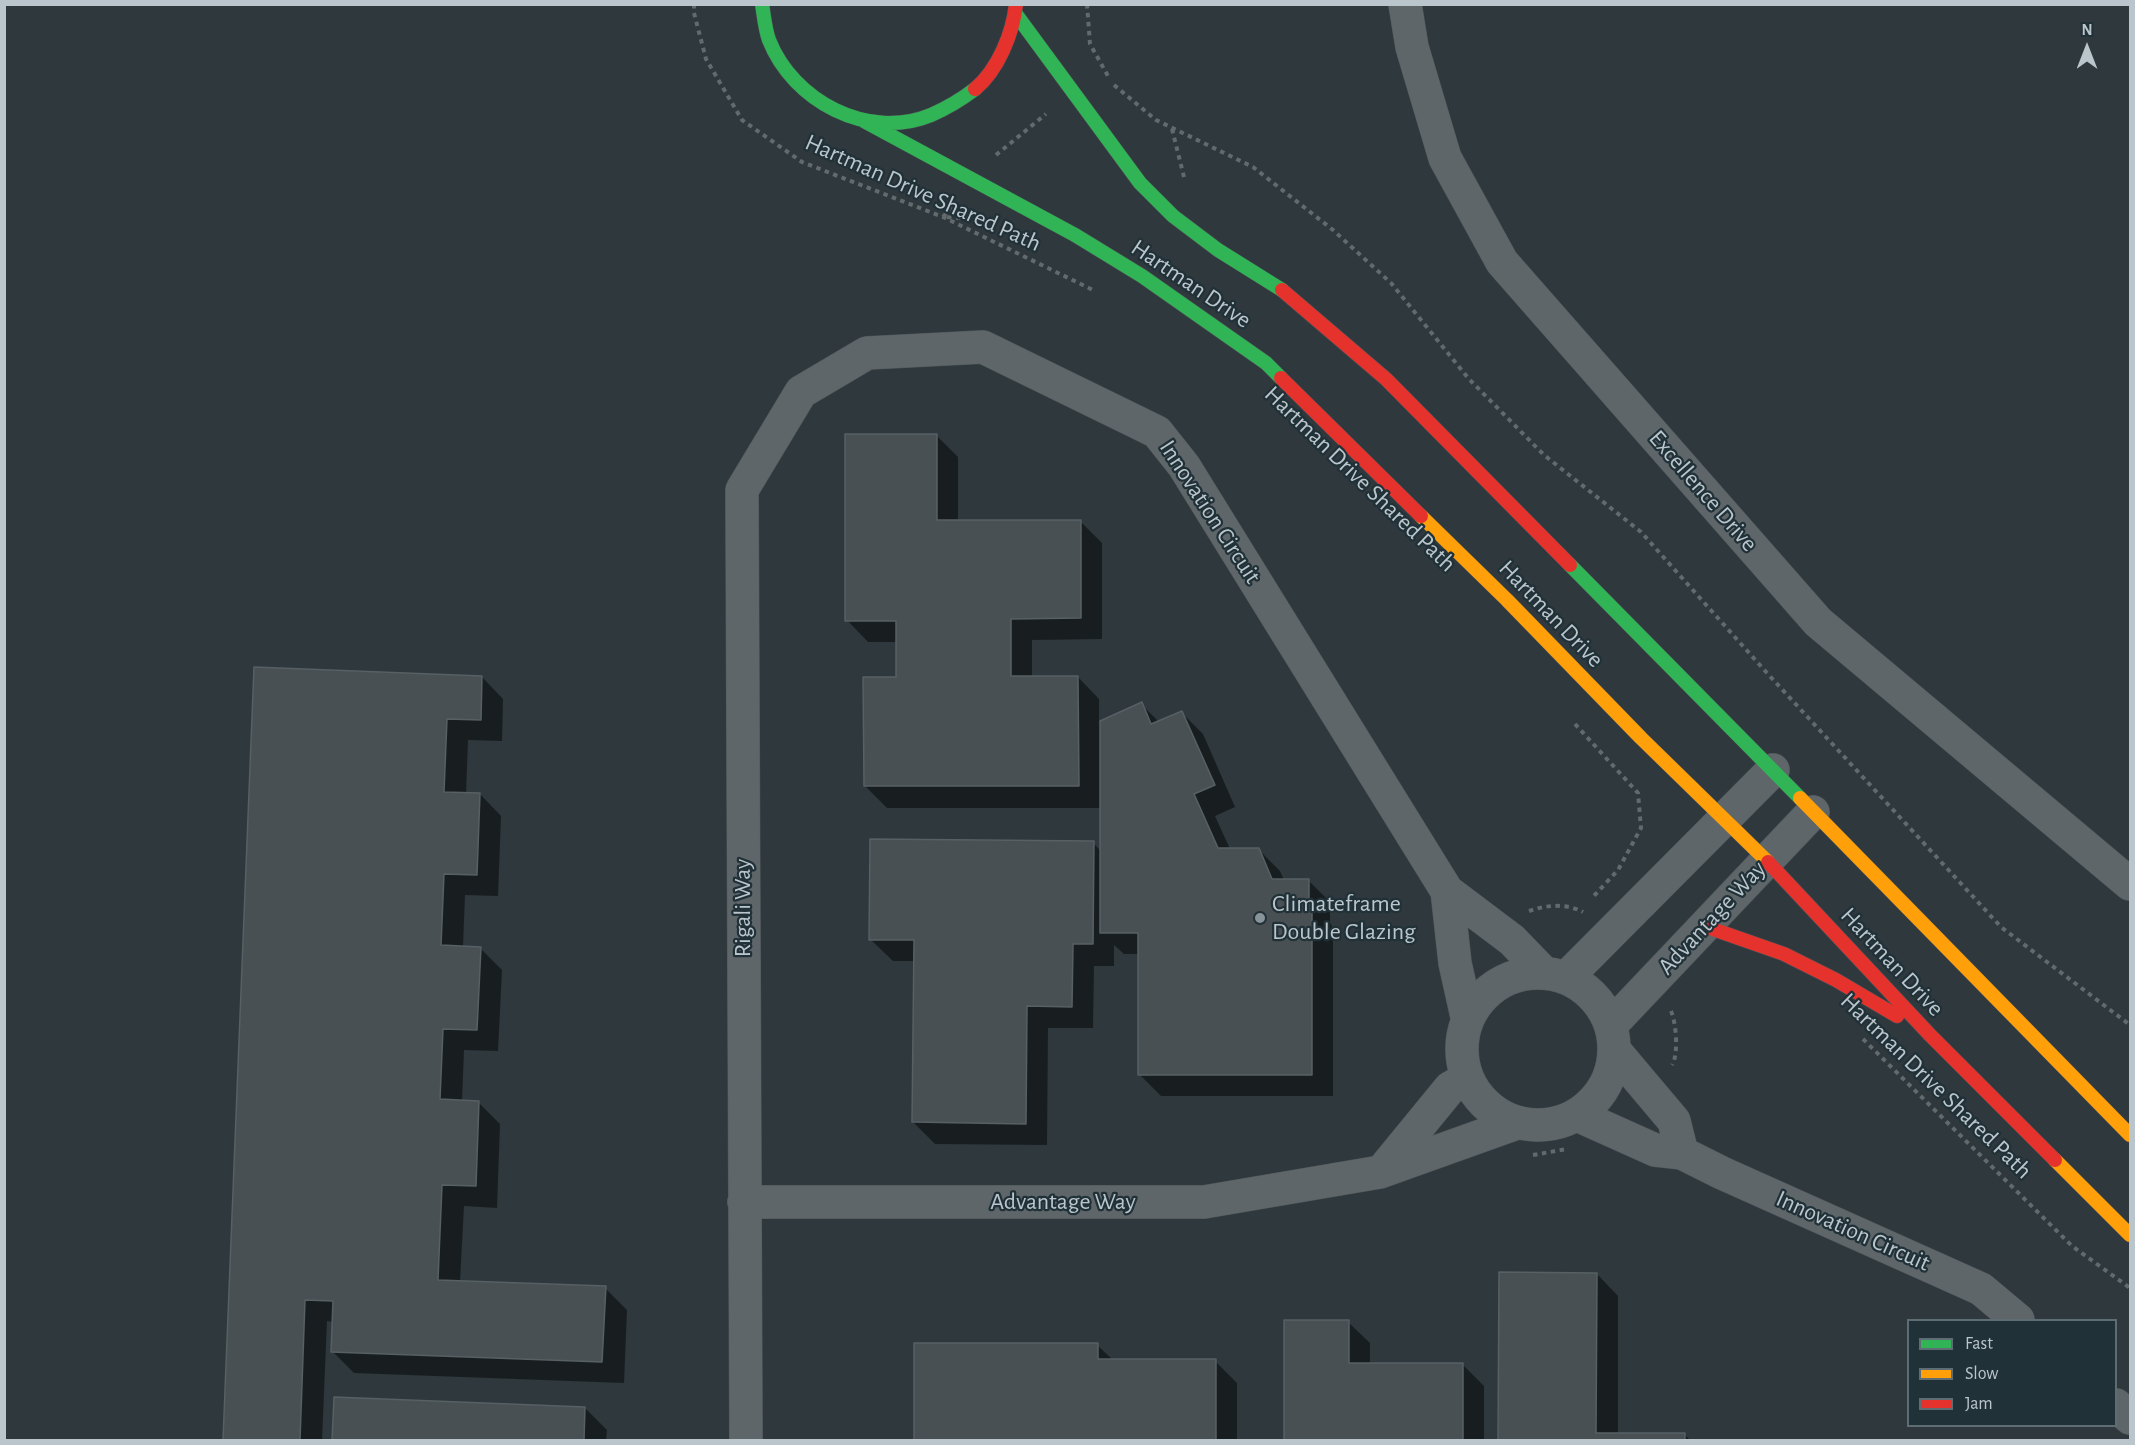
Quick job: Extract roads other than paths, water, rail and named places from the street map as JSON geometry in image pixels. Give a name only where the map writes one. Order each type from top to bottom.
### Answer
[{"type":"main road","points":[[762,4],[762,17],[771,46],[786,73],[808,95],[834,112],[864,121],[905,122],[945,110],[979,86],[1003,52],[1016,9]]},
{"type":"main road","name":"Hartman Drive","points":[[1016,9],[1075,95],[1140,183],[1173,216],[1218,250],[1290,295],[1386,379],[2130,1135]]},
{"type":"main road","name":"Hartman Drive","points":[[864,121],[1075,235],[1142,276],[1266,363],[1499,592],[1641,738],[1766,860],[1930,1035],[2130,1235]]},
{"type":"main road","points":[[1704,926],[1784,954],[1836,980],[1930,1035]]},
{"type":"street","name":"Excellence Drive","points":[[1405,4],[1412,47],[1445,158],[1502,262],[1818,622],[2130,884]]},
{"type":"street","name":"Innovation Circuit","points":[[801,392],[867,353],[983,347],[1157,432],[1184,465],[1447,891],[1555,974]]},
{"type":"street","name":"Rigali Way","points":[[746,1440],[742,490],[801,392]]},
{"type":"street","points":[[1555,974],[1773,770]]},
{"type":"street","name":"Advantage Way","points":[[1613,1038],[1704,926],[1813,812]]},
{"type":"street","name":"Innovation Circuit","points":[[1447,891],[1455,963],[1467,1017]]},
{"type":"street","points":[[1613,1038],[1609,1077],[1597,1098],[1576,1115],[1549,1125],[1517,1123],[1493,1112],[1481,1101],[1466,1079],[1460,1047],[1467,1017],[1492,986],[1516,975],[1555,974],[1584,986],[1602,1006],[1613,1038],[1674,1121],[1682,1153]]},
{"type":"street","points":[[1380,1172],[1450,1088],[1466,1079]]},
{"type":"street","name":"Innovation Circuit","points":[[1576,1115],[1655,1150],[1682,1153],[1981,1289],[2017,1319]]},
{"type":"street","name":"Advantage Way","points":[[744,1202],[1204,1202],[1380,1172],[1517,1123]]},
{"type":"street","points":[[2117,1407],[2130,1418]]},
{"type":"place","name":"Climateframe Double Glazing","points":[[1260,918]]}]
